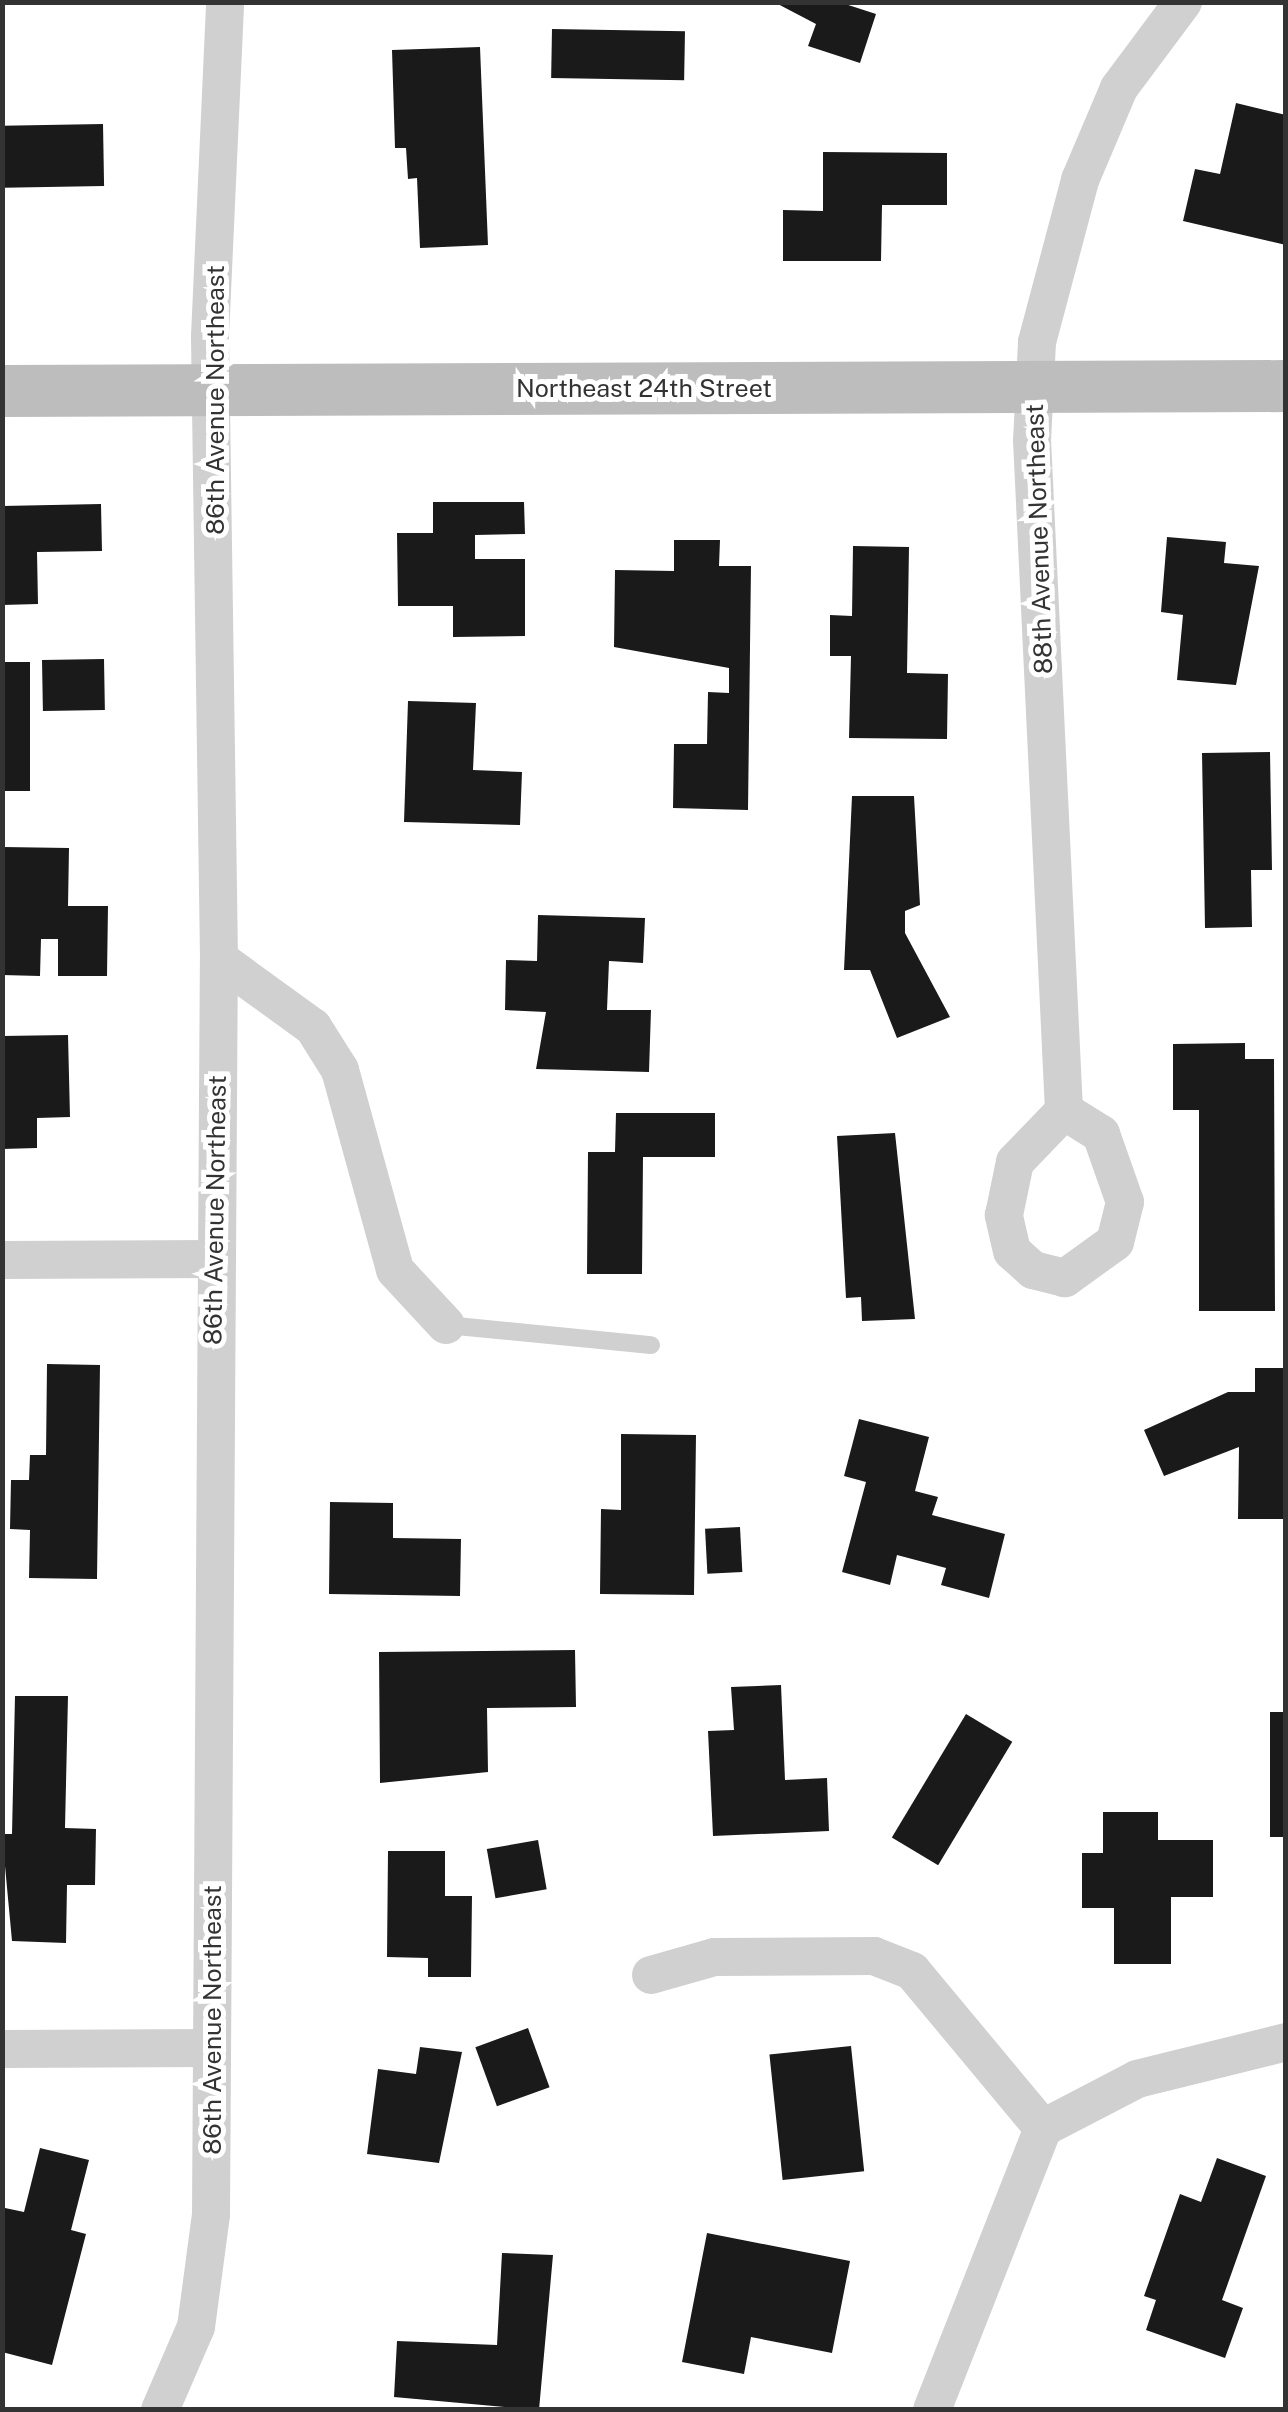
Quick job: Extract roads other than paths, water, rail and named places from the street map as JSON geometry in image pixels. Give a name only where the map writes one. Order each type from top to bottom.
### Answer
[{"type":"main road","name":"Northeast 24th Street","points":[[2,391],[1286,386]]},
{"type":"street","name":"86th Avenue Northeast","points":[[160,2410],[196,2327],[211,2215],[214,1259],[219,960],[213,390],[225,2]]},
{"type":"street","name":"88th Avenue Northeast","points":[[1064,1111],[1034,387],[1037,342],[1080,180],[1119,88],[1184,2]]},
{"type":"street","points":[[219,960],[313,1028],[340,1070],[395,1270],[446,1325]]},
{"type":"street","points":[[2,1260],[214,1259]]},
{"type":"street","points":[[651,1975],[714,1958],[874,1956],[899,1966],[940,2000],[1043,2128]]},
{"type":"street","points":[[932,2410],[1043,2128],[1137,2079],[1286,2042]]},
{"type":"street","points":[[2,2049],[212,2048]]},
{"type":"lane","points":[[446,1325],[652,1345]]}]
